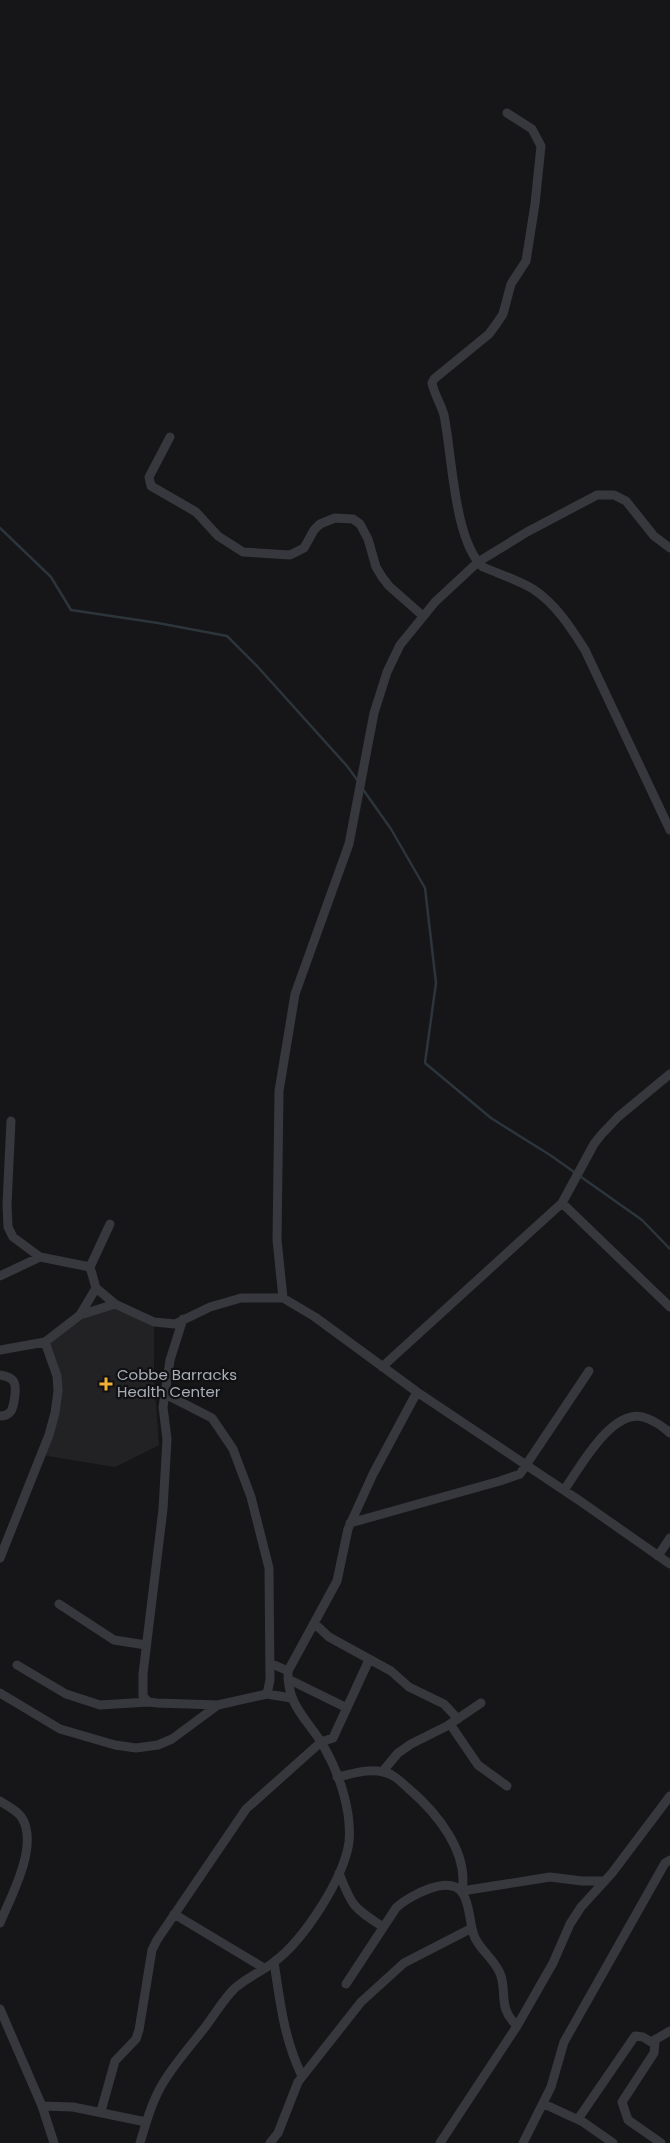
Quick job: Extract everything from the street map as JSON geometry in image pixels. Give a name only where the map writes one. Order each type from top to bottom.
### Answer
[{"type":"street","points":[[507,113],[532,129],[540,142],[535,204],[527,256],[511,284],[503,314],[489,334],[434,379],[432,383],[444,416],[458,508],[469,547],[478,562],[483,567],[533,589],[548,601],[569,626],[585,650],[670,830]]},
{"type":"street","points":[[170,438],[150,478],[151,486],[196,512],[224,541],[243,552],[290,555],[304,548],[314,530],[320,524],[335,518],[353,519],[360,524],[368,538],[376,567],[382,577],[389,586],[422,616]]},
{"type":"street","points":[[283,1298],[276,1240],[279,1091],[294,994],[349,844],[374,713],[387,672],[400,645],[422,616],[478,562],[586,500],[604,494],[626,500],[654,536],[670,548]]},
{"type":"street","points":[[382,1367],[562,1203],[594,1144],[618,1117],[670,1074]]},
{"type":"street","points":[[11,1121],[7,1204],[8,1227],[13,1237],[40,1257],[90,1267]]},
{"type":"street","points":[[562,1203],[670,1307]]},
{"type":"street","points":[[110,1224],[90,1267],[96,1288],[115,1304],[154,1322],[174,1324],[241,1298],[283,1298],[315,1317],[417,1392],[564,1490],[670,1564]]},
{"type":"street","points":[[0,1276],[40,1257]]},
{"type":"street","points":[[80,1315],[96,1288]]},
{"type":"street","points":[[0,1350],[45,1342],[80,1315],[115,1304]]},
{"type":"street","points":[[148,1702],[143,1696],[142,1690],[163,1510],[166,1439],[163,1407],[170,1360],[183,1319]]},
{"type":"street","points":[[0,1558],[49,1435],[55,1413],[58,1391],[57,1376],[45,1342]]},
{"type":"street","points":[[350,1523],[520,1474],[589,1371]]},
{"type":"street","points":[[0,1375],[14,1381],[16,1386],[12,1409],[0,1416]]},
{"type":"street","points":[[140,2143],[146,2122],[163,2083],[233,1990],[274,1962],[301,1935],[313,1919],[339,1873],[346,1856],[349,1840],[348,1811],[337,1777],[321,1742],[291,1698],[288,1675],[337,1581],[350,1523],[373,1474],[417,1392]]},
{"type":"street","points":[[165,1394],[212,1418],[233,1449],[251,1497],[269,1568],[270,1663],[267,1694]]},
{"type":"street","points":[[564,1490],[606,1431],[624,1419],[642,1417],[658,1423],[670,1433]]},
{"type":"street","points":[[658,1556],[670,1538]]},
{"type":"street","points":[[59,1604],[114,1640],[146,1645]]},
{"type":"street","points":[[314,1623],[329,1637],[391,1671],[409,1687],[444,1704],[478,1765],[507,1786]]},
{"type":"street","points":[[101,2111],[115,2061],[136,2039],[152,1950],[174,1914],[246,1809],[321,1742],[333,1738],[369,1660]]},
{"type":"street","points":[[270,1663],[347,1708]]},
{"type":"street","points":[[17,1665],[66,1694],[100,1704],[148,1702],[218,1705],[267,1694],[291,1698]]},
{"type":"street","points":[[0,1693],[60,1729],[115,1745],[136,1748],[158,1745],[172,1740],[218,1705]]},
{"type":"street","points":[[382,1772],[398,1753],[454,1722],[481,1703]]},
{"type":"street","points":[[337,1777],[371,1771],[393,1775],[420,1799],[446,1829],[461,1862],[464,1874],[462,1891],[477,1942],[501,1976],[503,2003],[510,2019],[517,2026]]},
{"type":"street","points":[[440,2143],[517,2026],[553,1963],[570,1924],[581,1907],[604,1881],[670,1796]]},
{"type":"street","points":[[0,1801],[22,1818],[27,1845],[25,1862],[0,1921]]},
{"type":"street","points":[[523,2143],[551,2087],[564,2042],[665,1863],[670,1860]]},
{"type":"street","points":[[339,1873],[348,1897],[358,1911],[384,1927]]},
{"type":"street","points":[[346,1984],[396,1908],[405,1900],[440,1885],[450,1885],[462,1891],[550,1877],[582,1882],[604,1881]]},
{"type":"street","points":[[174,1914],[264,1968]]},
{"type":"street","points":[[270,2143],[278,2133],[298,2082],[361,2002],[404,1963],[472,1928]]},
{"type":"street","points":[[274,1962],[283,2024],[292,2054],[302,2076]]},
{"type":"street","points":[[0,2009],[42,2106],[54,2143]]},
{"type":"street","points":[[578,2119],[635,2036],[655,2042],[670,2031]]},
{"type":"street","points":[[655,2042],[654,2052],[622,2102],[628,2120],[661,2143]]},
{"type":"street","points":[[544,2104],[578,2119],[613,2143]]},
{"type":"street","points":[[42,2106],[73,2107],[101,2111],[146,2122]]},
{"type":"shaded area","name":"Cobbe Barracks Health Center","points":[[115,1304],[154,1322],[154,1377],[159,1445],[115,1467],[47,1456],[44,1448],[58,1391],[45,1342],[80,1315]]},
{"type":"waterway","points":[[0,528],[51,577],[71,610],[227,636],[257,666],[347,766],[358,781]]},
{"type":"waterway","points":[[362,788],[391,829],[425,888],[436,983],[425,1063],[491,1118],[550,1155],[642,1220],[670,1249]]},
{"type":"place","name":"Cobbe Barracks Health Center","points":[[106,1384]]}]
